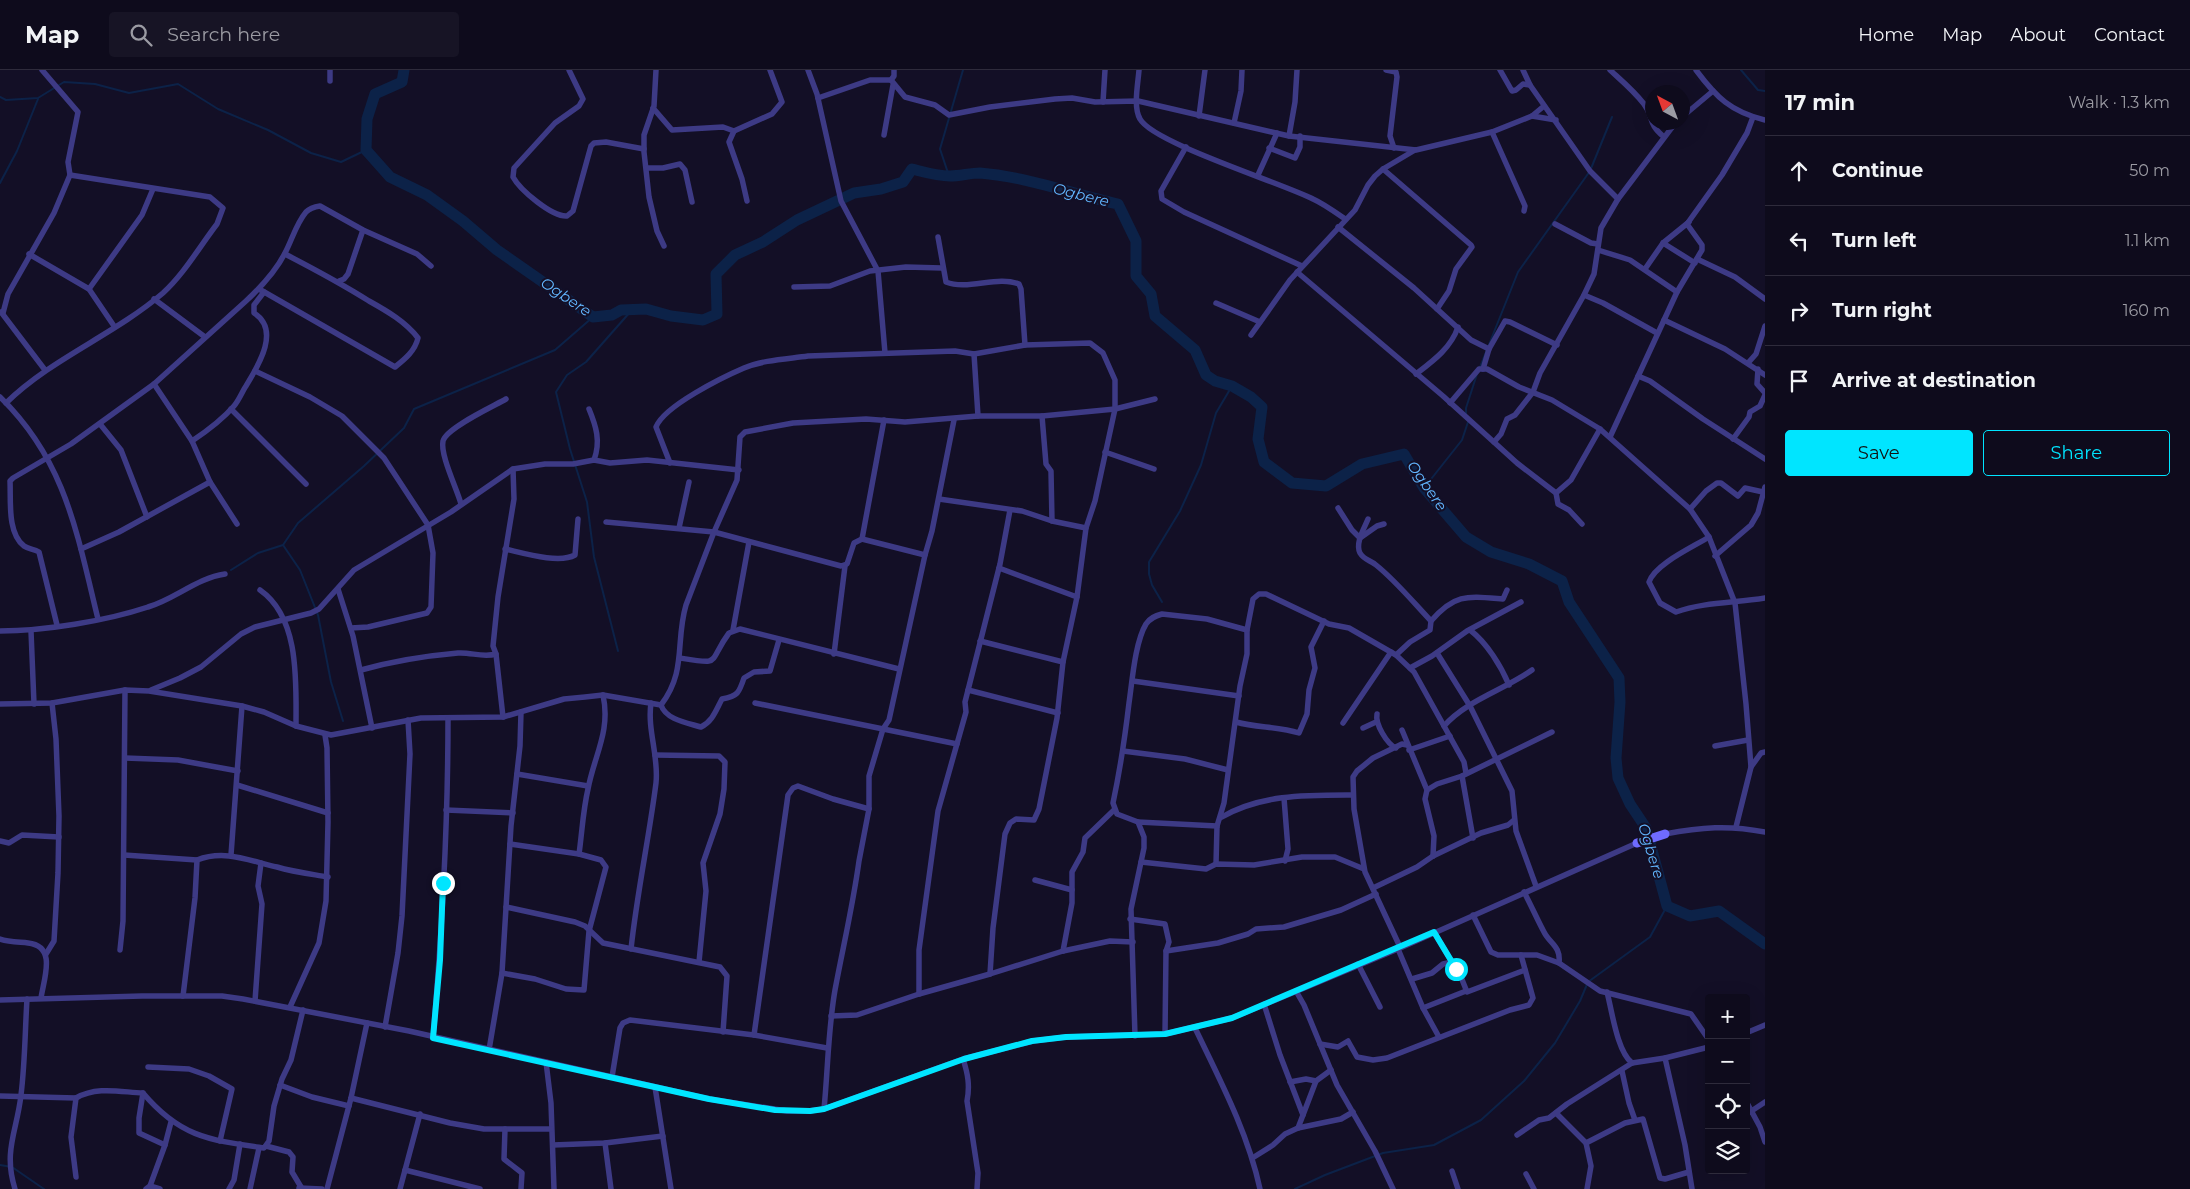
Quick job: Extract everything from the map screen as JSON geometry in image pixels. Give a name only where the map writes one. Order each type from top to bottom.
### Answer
[{"type":"street","points":[[42,70],[78,112],[68,162],[70,174],[54,213],[8,294],[2,312],[45,370]]},
{"type":"street","points":[[330,70],[330,81]]},
{"type":"street","points":[[569,70],[582,99],[580,106],[555,123],[514,168],[513,177],[527,193],[551,211],[567,216],[573,211],[591,146],[594,143],[606,142],[644,149]]},
{"type":"street","points":[[656,70],[653,108],[644,135],[644,149],[648,191],[655,224],[664,246]]},
{"type":"street","points":[[747,201],[742,179],[729,142],[734,131],[772,114],[782,102],[770,70]]},
{"type":"street","points":[[808,70],[818,98],[841,201],[878,272],[885,353]]},
{"type":"street","points":[[884,135],[894,70]]},
{"type":"street","points":[[1103,102],[1105,70]]},
{"type":"street","points":[[1139,70],[1138,101],[1141,120],[1154,131],[1203,156],[1258,175],[1313,199],[1345,219]]},
{"type":"street","points":[[1199,116],[1205,70]]},
{"type":"street","points":[[1234,123],[1241,91],[1242,70]]},
{"type":"street","points":[[1289,136],[1296,102],[1297,70]]},
{"type":"street","points":[[1386,70],[1396,72],[1397,77],[1390,136],[1394,148]]},
{"type":"street","points":[[1500,70],[1512,91],[1523,84],[1530,85]]},
{"type":"street","points":[[1523,70],[1530,85],[1544,106],[1556,120],[1590,170],[1618,200]]},
{"type":"street","points":[[1610,70],[1646,106],[1655,129],[1664,137]]},
{"type":"street","points":[[1699,71],[1713,91],[1736,111],[1765,120]]},
{"type":"street","points":[[818,98],[870,80],[892,83],[905,97],[936,105],[949,115],[990,107],[1055,99],[1072,98],[1095,102],[1138,101],[1289,136],[1416,150],[1492,132],[1532,116],[1544,106]]},
{"type":"street","points":[[1690,110],[1713,91]]},
{"type":"street","points":[[653,108],[672,130],[723,127],[734,131]]},
{"type":"street","points":[[1532,116],[1556,120]]},
{"type":"street","points":[[1610,437],[1677,292],[1702,250],[1702,245],[1687,224],[1738,150],[1752,117]]},
{"type":"street","points":[[1494,442],[1501,434],[1507,419],[1515,415],[1533,392],[1540,373],[1584,295],[1594,274],[1601,228],[1618,200],[1670,130]]},
{"type":"street","points":[[1492,132],[1525,206],[1524,211]]},
{"type":"street","points":[[1258,175],[1277,133]]},
{"type":"street","points":[[1269,148],[1295,158],[1300,147],[1300,136]]},
{"type":"street","points":[[1382,147],[1390,136]]},
{"type":"street","points":[[1186,147],[1161,191],[1162,199],[1184,212],[1302,266]]},
{"type":"street","points":[[1401,149],[1402,159]]},
{"type":"street","points":[[1252,335],[1297,272],[1354,210],[1368,185],[1383,169],[1416,150]]},
{"type":"street","points":[[647,168],[663,168],[680,164],[685,170],[692,202]]},
{"type":"street","points":[[1383,169],[1472,247],[1456,269],[1445,300],[1437,309]]},
{"type":"street","points":[[6,403],[45,370],[94,341],[154,299],[176,278],[218,224],[224,208],[210,197],[152,189],[70,174]]},
{"type":"street","points":[[89,289],[142,214],[152,189]]},
{"type":"street","points":[[192,440],[204,433],[231,409],[255,371],[264,352],[267,338],[262,320],[254,313],[254,305],[285,254],[293,233],[307,211],[320,206],[363,230],[412,252],[431,266]]},
{"type":"street","points":[[1645,269],[1663,243],[1690,220]]},
{"type":"street","points":[[1555,224],[1598,247],[1630,260],[1677,292]]},
{"type":"street","points":[[1338,227],[1437,309],[1471,340],[1489,349]]},
{"type":"street","points":[[342,282],[354,259],[363,230]]},
{"type":"street","points":[[938,237],[946,282],[953,285],[983,283],[1019,284],[1021,289],[1025,345]]},
{"type":"street","points":[[1663,243],[1696,261],[1735,277],[1765,300]]},
{"type":"street","points":[[30,254],[89,289],[114,326]]},
{"type":"street","points":[[261,291],[395,367],[406,359],[418,338],[412,330],[342,282],[285,254]]},
{"type":"street","points":[[794,288],[830,286],[870,271],[942,268]]},
{"type":"street","points":[[1297,272],[1450,403],[1485,436],[1556,493],[1558,504],[1569,510],[1582,524]]},
{"type":"street","points":[[57,625],[39,552],[26,547],[17,538],[11,513],[10,481],[100,424],[154,384],[205,337],[261,291]]},
{"type":"street","points":[[1584,295],[1603,303],[1657,333]]},
{"type":"street","points":[[154,299],[205,337]]},
{"type":"street","points":[[1216,303],[1260,322]]},
{"type":"street","points":[[1482,369],[1501,324],[1507,320],[1557,345]]},
{"type":"street","points":[[1664,320],[1724,349],[1765,375]]},
{"type":"street","points":[[1748,363],[1756,354],[1765,326]]},
{"type":"street","points":[[1416,374],[1447,347],[1456,336],[1458,327]]},
{"type":"street","points":[[670,463],[656,427],[659,421],[671,408],[744,368],[784,359],[885,353],[955,352],[974,354],[1025,345],[1090,343],[1103,353],[1115,380],[1115,409],[1095,501],[1086,528],[1077,597],[1063,662],[1058,713],[1039,809],[1034,820],[1016,819],[1010,823],[1005,834],[993,928],[990,974]]},
{"type":"street","points":[[974,354],[978,416]]},
{"type":"street","points":[[1450,403],[1479,369],[1487,369],[1519,387],[1552,400],[1600,429],[1647,473],[1690,509],[1709,538],[1735,603],[1750,768],[1736,827]]},
{"type":"street","points":[[1733,439],[1749,417],[1750,412],[1760,406],[1765,394],[1757,384],[1758,369]]},
{"type":"street","points":[[255,371],[310,397],[342,416],[378,450],[428,526],[432,553],[431,607],[427,613],[368,627],[351,628]]},
{"type":"street","points":[[1638,376],[1650,381],[1765,459]]},
{"type":"street","points":[[154,384],[192,440],[210,482],[238,524]]},
{"type":"street","points":[[0,397],[48,458],[66,495],[98,619]]},
{"type":"street","points":[[462,504],[446,458],[443,440],[457,427],[506,399]]},
{"type":"street","points":[[779,640],[770,671],[754,672],[744,678],[740,691],[734,697],[722,699],[710,722],[704,726],[701,727],[676,719],[662,710],[661,705],[674,684],[680,658],[683,616],[714,532],[735,485],[739,470],[740,437],[744,432],[793,424],[866,419],[905,422],[926,419],[954,420],[978,416],[1042,416],[1115,409],[1156,399]]},
{"type":"street","points":[[231,409],[306,484]]},
{"type":"street","points":[[589,409],[595,422],[598,439],[598,450],[594,460]]},
{"type":"street","points":[[1042,416],[1046,464],[1051,471],[1052,521]]},
{"type":"street","points":[[862,539],[884,420]]},
{"type":"street","points":[[824,1109],[828,1071],[827,1048],[831,1016],[869,809],[869,776],[883,729],[889,720],[939,499],[954,420]]},
{"type":"street","points":[[100,424],[121,450],[147,517]]},
{"type":"street","points":[[1556,493],[1571,480],[1600,429]]},
{"type":"street","points":[[1105,452],[1154,469]]},
{"type":"street","points":[[149,691],[180,678],[201,666],[241,634],[255,627],[311,613],[319,609],[354,570],[428,526],[514,469],[545,464],[572,464],[594,460],[610,463],[647,460],[739,470]]},
{"type":"street","points":[[502,717],[494,646],[505,549],[514,499],[514,469]]},
{"type":"street","points":[[81,549],[147,517],[210,482]]},
{"type":"street","points":[[679,528],[689,482]]},
{"type":"street","points":[[1690,509],[1716,482],[1721,483],[1738,496],[1745,488],[1764,489],[1758,513],[1751,525],[1715,556]]},
{"type":"street","points":[[939,499],[1022,511],[1052,521],[1086,528]]},
{"type":"street","points":[[1338,508],[1352,530],[1360,538]]},
{"type":"street","points":[[918,994],[919,950],[938,811],[966,712],[965,702],[999,568],[1010,510]]},
{"type":"street","points":[[505,549],[540,556],[570,558],[574,555],[576,549],[578,519]]},
{"type":"street","points":[[1368,520],[1360,538],[1359,551],[1364,559],[1373,562],[1392,579],[1431,621]]},
{"type":"street","points":[[606,522],[714,532],[836,566],[845,566]]},
{"type":"street","points":[[1360,538],[1377,526],[1384,524]]},
{"type":"street","points":[[1709,538],[1661,566],[1651,576],[1649,582],[1660,603],[1676,612],[1698,605],[1735,603],[1765,598]]},
{"type":"street","points":[[834,654],[845,566],[854,543],[862,539],[925,555]]},
{"type":"street","points":[[680,658],[709,662],[715,659],[726,637],[733,630],[749,542]]},
{"type":"street","points":[[999,568],[1077,597]]},
{"type":"street","points":[[0,631],[31,631],[98,619],[149,607],[213,575],[225,574]]},
{"type":"street","points":[[338,589],[351,628],[372,728]]},
{"type":"street","points":[[260,590],[275,604],[285,619],[292,653],[296,698],[296,726]]},
{"type":"street","points":[[1343,723],[1394,653],[1430,630],[1431,621],[1456,599],[1478,596],[1503,599],[1507,590]]},
{"type":"street","points":[[1216,864],[1217,826],[1220,818],[1247,654],[1247,630],[1253,599],[1262,593],[1338,627],[1349,628],[1394,653],[1410,668],[1464,762],[1464,775],[1473,838]]},
{"type":"street","points":[[1410,668],[1437,653],[1470,630],[1521,602]]},
{"type":"street","points":[[1217,826],[1138,822],[1121,817],[1114,810],[1113,803],[1133,681],[1145,626],[1154,616],[1162,614],[1207,619],[1247,630]]},
{"type":"street","points":[[1236,722],[1251,726],[1282,727],[1299,732],[1307,714],[1309,690],[1315,668],[1311,647],[1324,621]]},
{"type":"street","points":[[733,630],[743,630],[900,669]]},
{"type":"street","points":[[1470,630],[1478,637],[1502,670],[1509,685]]},
{"type":"street","points":[[31,631],[34,704]]},
{"type":"street","points":[[980,641],[1063,662]]},
{"type":"street","points":[[361,670],[398,660],[440,654],[467,652],[488,656],[496,654]]},
{"type":"street","points":[[1437,653],[1470,706],[1491,752],[1497,759],[1512,791],[1514,820],[1536,886]]},
{"type":"street","points":[[1444,726],[1470,706],[1532,670]]},
{"type":"street","points":[[1133,681],[1239,696]]},
{"type":"street","points":[[0,704],[52,703],[125,690],[149,691],[242,706],[264,712],[296,726],[325,735],[343,734],[408,720],[502,717],[564,699],[603,695],[661,705]]},
{"type":"street","points":[[120,950],[123,921],[126,758],[125,690]]},
{"type":"street","points":[[968,690],[1058,713]]},
{"type":"street","points":[[579,854],[588,786],[604,732],[606,708],[603,695]]},
{"type":"street","points":[[41,998],[46,954],[54,941],[59,837],[56,739],[52,703]]},
{"type":"street","points":[[631,949],[656,782],[655,755],[651,735],[651,703]]},
{"type":"street","points":[[755,703],[957,744]]},
{"type":"street","points":[[231,855],[232,821],[237,785],[242,706]]},
{"type":"street","points":[[489,1050],[502,973],[521,712]]},
{"type":"street","points":[[1377,714],[1376,722],[1388,745],[1396,748]]},
{"type":"street","points":[[433,1038],[440,960],[448,719]]},
{"type":"street","points":[[385,1027],[398,953],[402,916],[410,754],[408,720]]},
{"type":"street","points":[[1363,728],[1376,722]]},
{"type":"street","points":[[1402,730],[1427,790],[1425,799],[1434,836],[1433,856]]},
{"type":"street","points":[[1427,790],[1437,784],[1464,775],[1552,732]]},
{"type":"street","points":[[290,1007],[319,943],[326,901],[328,813],[325,735]]},
{"type":"street","points":[[1439,1037],[1423,1008],[1364,869],[1353,795],[1353,777],[1357,771],[1373,758],[1402,744],[1408,748],[1450,736]]},
{"type":"street","points":[[1715,746],[1748,740]]},
{"type":"street","points":[[1123,751],[1185,759],[1228,770]]},
{"type":"street","points":[[1750,768],[1761,753],[1765,752]]},
{"type":"street","points":[[655,755],[719,756],[725,762],[724,789],[720,814],[703,863],[706,891],[699,962]]},
{"type":"street","points":[[126,758],[178,760],[238,771]]},
{"type":"street","points":[[517,774],[588,786]]},
{"type":"street","points":[[237,785],[328,813]]},
{"type":"street","points":[[754,1035],[788,795],[793,788],[798,786],[832,799],[869,809]]},
{"type":"street","points":[[1220,818],[1232,811],[1259,802],[1284,798],[1353,795]]},
{"type":"street","points":[[1284,798],[1288,849],[1285,861]]},
{"type":"street","points":[[446,810],[513,813]]},
{"type":"street","points":[[1063,951],[1072,903],[1072,872],[1083,852],[1085,838],[1114,810]]},
{"type":"street","points":[[1166,951],[1218,943],[1248,934],[1256,929],[1284,927],[1341,910],[1433,856],[1508,825],[1514,820]]},
{"type":"street","points":[[1135,1036],[1133,942],[1130,909],[1141,862],[1144,836],[1138,822]]},
{"type":"street","points":[[1508,825],[1516,827]]},
{"type":"street","points":[[0,1000],[222,996],[290,1007],[367,1023],[709,1099],[797,1112],[824,1109],[964,1059],[1032,1041],[1066,1037],[1165,1034],[1232,1018],[1399,948],[1637,843],[1665,834],[1715,826],[1736,827],[1765,832]]},
{"type":"street","points":[[0,841],[9,843],[22,834],[59,837]]},
{"type":"street","points":[[502,973],[535,979],[566,989],[584,990],[589,931],[606,866],[601,860],[579,854],[510,844]]},
{"type":"street","points":[[124,855],[197,860],[207,856],[231,855],[328,877]]},
{"type":"street","points":[[1141,862],[1206,870],[1216,864],[1254,865],[1302,857],[1335,857],[1364,869]]},
{"type":"street","points":[[183,996],[195,898],[197,860]]},
{"type":"street","points":[[255,1001],[262,904],[258,886],[262,863]]},
{"type":"street","points":[[1035,880],[1072,890]]},
{"type":"street","points":[[1524,892],[1544,933],[1560,955],[1559,963]]},
{"type":"street","points":[[506,906],[575,922],[585,926],[603,943],[720,967],[727,976],[723,1032]]},
{"type":"street","points":[[1473,915],[1491,952],[1498,955],[1537,955],[1559,963],[1588,984],[1607,992],[1691,1014],[1708,1039]]},
{"type":"street","points":[[1130,920],[1165,924],[1169,942],[1166,951],[1165,1034]]},
{"type":"street","points":[[1434,932],[1452,962],[1455,962],[1466,991]]},
{"type":"street","points":[[0,939],[36,944],[46,954]]},
{"type":"street","points":[[831,1016],[857,1015],[918,994],[1063,951],[1110,941],[1133,942]]},
{"type":"street","points":[[1320,1044],[1338,1047],[1348,1041],[1357,1057],[1373,1060],[1391,1057],[1510,1010],[1529,1005],[1533,998],[1521,955]]},
{"type":"street","points":[[1412,979],[1432,973],[1443,964],[1452,962]]},
{"type":"street","points":[[1358,964],[1380,1007]]},
{"type":"street","points":[[1423,1008],[1525,970]]},
{"type":"street","points":[[1296,991],[1331,1070],[1379,1158],[1393,1189]]},
{"type":"street","points":[[1607,992],[1617,1033],[1628,1060],[1632,1063]]},
{"type":"street","points":[[15,1189],[9,1156],[21,1096],[27,999]]},
{"type":"street","points":[[1264,1004],[1303,1115]]},
{"type":"street","points":[[266,1146],[280,1085],[291,1060],[303,1010]]},
{"type":"street","points":[[612,1076],[620,1028],[623,1023],[630,1020],[754,1035],[827,1048]]},
{"type":"street","points":[[326,1189],[352,1098],[367,1023]]},
{"type":"street","points":[[1750,1031],[1765,1025]]},
{"type":"street","points":[[1195,1028],[1220,1078],[1254,1158],[1260,1189]]},
{"type":"street","points":[[1517,1135],[1539,1120],[1549,1118],[1632,1063],[1665,1058],[1705,1048]]},
{"type":"street","points":[[1665,1058],[1692,1189]]},
{"type":"street","points":[[964,1059],[968,1074],[969,1090],[967,1101],[976,1163],[977,1189]]},
{"type":"street","points":[[546,1062],[552,1129],[554,1189]]},
{"type":"street","points":[[148,1067],[189,1069],[209,1076],[232,1089],[220,1141]]},
{"type":"street","points":[[1298,1128],[1316,1081],[1331,1070]]},
{"type":"street","points":[[1622,1071],[1628,1103],[1635,1120]]},
{"type":"street","points":[[1290,1082],[1316,1081]]},
{"type":"street","points":[[280,1085],[312,1097],[349,1106]]},
{"type":"street","points":[[655,1087],[671,1189]]},
{"type":"street","points":[[0,1096],[76,1098],[86,1092],[101,1090],[143,1093],[157,1110],[171,1122],[196,1135],[220,1141],[259,1148],[266,1146],[290,1152],[293,1157],[292,1172],[299,1188],[322,1189]]},
{"type":"street","points":[[143,1093],[139,1133],[165,1145]]},
{"type":"street","points":[[76,1098],[71,1137],[76,1177]]},
{"type":"street","points":[[352,1098],[450,1123],[484,1129],[552,1129]]},
{"type":"street","points":[[1765,1102],[1750,1112],[1760,1127],[1765,1142]]},
{"type":"street","points":[[1254,1158],[1285,1134],[1298,1128],[1341,1119],[1353,1112]]},
{"type":"street","points":[[1556,1113],[1586,1144],[1591,1166],[1586,1189]]},
{"type":"street","points":[[400,1189],[420,1114]]},
{"type":"street","points":[[1586,1144],[1635,1120],[1643,1119],[1660,1178],[1666,1179],[1689,1172]]},
{"type":"street","points":[[160,1189],[148,1188],[165,1145],[171,1122]]},
{"type":"street","points":[[505,1129],[504,1159],[522,1172],[521,1189]]},
{"type":"street","points":[[553,1145],[605,1143],[663,1136]]},
{"type":"street","points":[[605,1143],[611,1189]]},
{"type":"street","points":[[229,1189],[234,1180],[240,1144]]},
{"type":"street","points":[[250,1189],[259,1148]]},
{"type":"street","points":[[406,1170],[480,1189]]},
{"type":"street","points":[[1452,1171],[1458,1189]]},
{"type":"street","points":[[1526,1174],[1534,1189]]},
{"type":"waterway","name":"Ogbere","points":[[404,70],[402,82],[375,94],[367,119],[366,150],[390,177],[427,195],[463,221],[497,250],[593,317],[612,315],[621,310],[646,309],[671,316],[703,320],[717,314],[716,274],[735,255],[763,242],[797,220],[854,193],[881,189],[903,182],[912,169],[945,176],[980,173],[998,175],[1118,204],[1136,241],[1136,276],[1151,294],[1155,316],[1195,350],[1206,375],[1215,381],[1232,386],[1251,397],[1262,407],[1258,439],[1264,462],[1292,483],[1326,486],[1362,464],[1404,454],[1424,488],[1466,537],[1491,552],[1529,564],[1562,581],[1569,602],[1619,678],[1620,702],[1616,758],[1618,778],[1630,804],[1646,828],[1667,906],[1690,916],[1719,911],[1765,944]]},
{"type":"waterway","points":[[949,176],[940,149],[963,70]]},
{"type":"waterway","points":[[1741,70],[1758,90],[1765,91]]},
{"type":"waterway","points":[[0,97],[6,100],[38,98],[64,82],[95,84],[129,93],[178,84],[218,109],[268,130],[311,153],[341,162],[366,150]]},
{"type":"waterway","points":[[0,183],[17,151],[38,99]]},
{"type":"waterway","points":[[1480,367],[1518,272],[1590,171],[1612,117]]},
{"type":"waterway","points":[[618,651],[594,557],[587,502],[570,449],[556,392],[567,375],[586,362],[631,311]]},
{"type":"waterway","points":[[231,570],[258,553],[283,545],[298,523],[364,466],[404,428],[414,409],[555,350],[593,317]]},
{"type":"waterway","points":[[1466,415],[1466,408],[1477,374]]},
{"type":"waterway","points":[[1162,602],[1152,585],[1149,574],[1149,562],[1180,511],[1201,465],[1216,413],[1232,386]]},
{"type":"waterway","points":[[1424,488],[1462,440],[1468,422]]},
{"type":"waterway","points":[[283,545],[300,570],[318,615],[331,682],[343,721]]},
{"type":"waterway","points":[[1295,1189],[1325,1175],[1383,1153],[1434,1145],[1481,1120],[1524,1081],[1555,1043],[1580,1001],[1588,982],[1650,937],[1667,906]]},
{"type":"waterway","points":[[0,1165],[12,1167],[44,1189]]},
{"type":"route","points":[[443,883],[440,960],[433,1038],[709,1099],[797,1112],[824,1109],[964,1059],[1032,1041],[1066,1037],[1165,1034],[1232,1018],[1358,964],[1398,949],[1434,932],[1452,962],[1455,962],[1456,969]]}]
